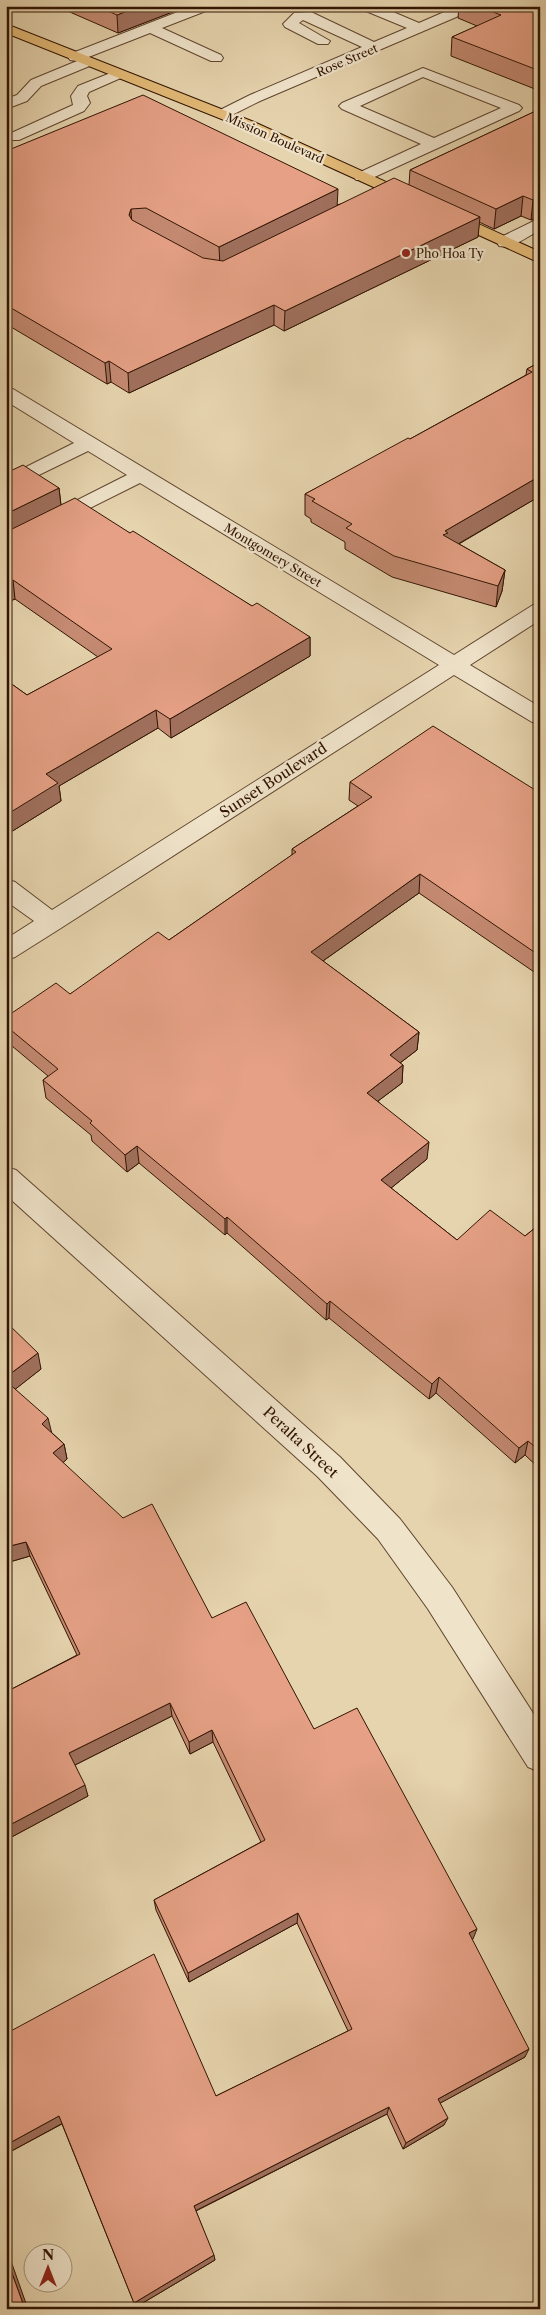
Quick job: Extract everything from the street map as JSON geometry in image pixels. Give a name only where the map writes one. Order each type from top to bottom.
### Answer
[{"type":"main road","name":"Mission Boulevard","points":[[6,28],[81,60],[224,114],[362,177],[382,194],[540,258]]},
{"type":"street","points":[[6,105],[22,98],[36,83],[81,60],[151,28],[206,6]]},
{"type":"street","points":[[366,6],[420,28]]},
{"type":"street","name":"Rose Street","points":[[224,114],[470,6]]},
{"type":"street","points":[[323,41],[290,24],[300,16],[306,15],[375,48]]},
{"type":"street","points":[[151,28],[216,58]]},
{"type":"street","points":[[362,177],[514,108],[423,72],[347,106],[434,144]]},
{"type":"street","points":[[14,137],[79,108],[82,103],[79,96],[83,89],[118,74]]},
{"type":"street","points":[[504,242],[540,222]]},
{"type":"street","name":"Montgomery Street","points":[[6,393],[540,717]]},
{"type":"street","points":[[6,485],[88,443]]},
{"type":"street","points":[[6,544],[141,475]]},
{"type":"street","name":"Sunset Boulevard","points":[[6,951],[540,610]]},
{"type":"street","points":[[6,888],[52,922]]},
{"type":"street","name":"Peralta Street","points":[[6,1178],[329,1467],[389,1529],[440,1598],[540,1755]]},
{"type":"building","points":[[97,6],[140,6],[117,15]]},
{"type":"building","points":[[477,6],[540,6],[540,71],[452,37],[501,15]]},
{"type":"building","points":[[143,95],[338,189],[219,247],[146,208],[131,209],[129,215],[132,220],[203,258],[223,261],[394,178],[480,217],[285,311],[274,305],[128,373],[109,361],[105,363],[6,305],[6,146],[11,149]]},
{"type":"building","points":[[540,109],[540,197],[533,200],[523,196],[496,209],[410,170]]},
{"type":"building","points":[[540,362],[540,476],[445,531],[448,533],[443,535],[505,570],[498,586],[394,556],[346,528],[352,524],[312,501],[315,499],[305,494],[532,372],[527,369]]},
{"type":"building","points":[[23,465],[59,488],[6,514],[6,473]]},
{"type":"building","points":[[75,498],[130,533],[133,531],[252,606],[257,603],[310,637],[170,719],[156,710],[46,774],[58,783],[6,815],[6,680],[27,695],[112,649],[13,580],[6,584],[6,532]]},
{"type":"building","points":[[433,726],[540,793],[540,956],[420,874],[311,952],[419,1032],[390,1055],[403,1065],[367,1093],[429,1142],[381,1180],[457,1240],[490,1210],[525,1236],[540,1224],[540,1451],[528,1441],[519,1448],[439,1377],[432,1384],[330,1301],[327,1304],[227,1217],[225,1219],[137,1146],[125,1155],[90,1123],[92,1121],[43,1080],[58,1069],[6,1026],[6,1017],[56,983],[70,994],[158,932],[169,940],[296,852],[292,849],[372,797],[350,782]]},
{"type":"building","points":[[6,1322],[38,1353],[6,1377]]},
{"type":"building","points":[[6,1381],[48,1418],[42,1424],[64,1444],[53,1453],[123,1518],[152,1504],[212,1618],[246,1602],[314,1729],[357,1708],[477,1929],[469,1933],[529,2049],[438,2099],[448,2118],[406,2143],[389,2107],[194,2206],[214,2255],[134,2303],[59,2116],[6,2145],[6,2032],[154,1954],[216,2096],[352,2029],[298,1913],[188,1973],[154,1900],[265,1840],[212,1730],[189,1742],[170,1703],[69,1753],[85,1785],[6,1827],[6,1692],[80,1654],[26,1542],[6,1547]]},
{"type":"building","points":[[6,2257],[25,2309],[6,2309]]},
{"type":"place","name":"Pho Hoa Ty","points":[[406,253]]}]
